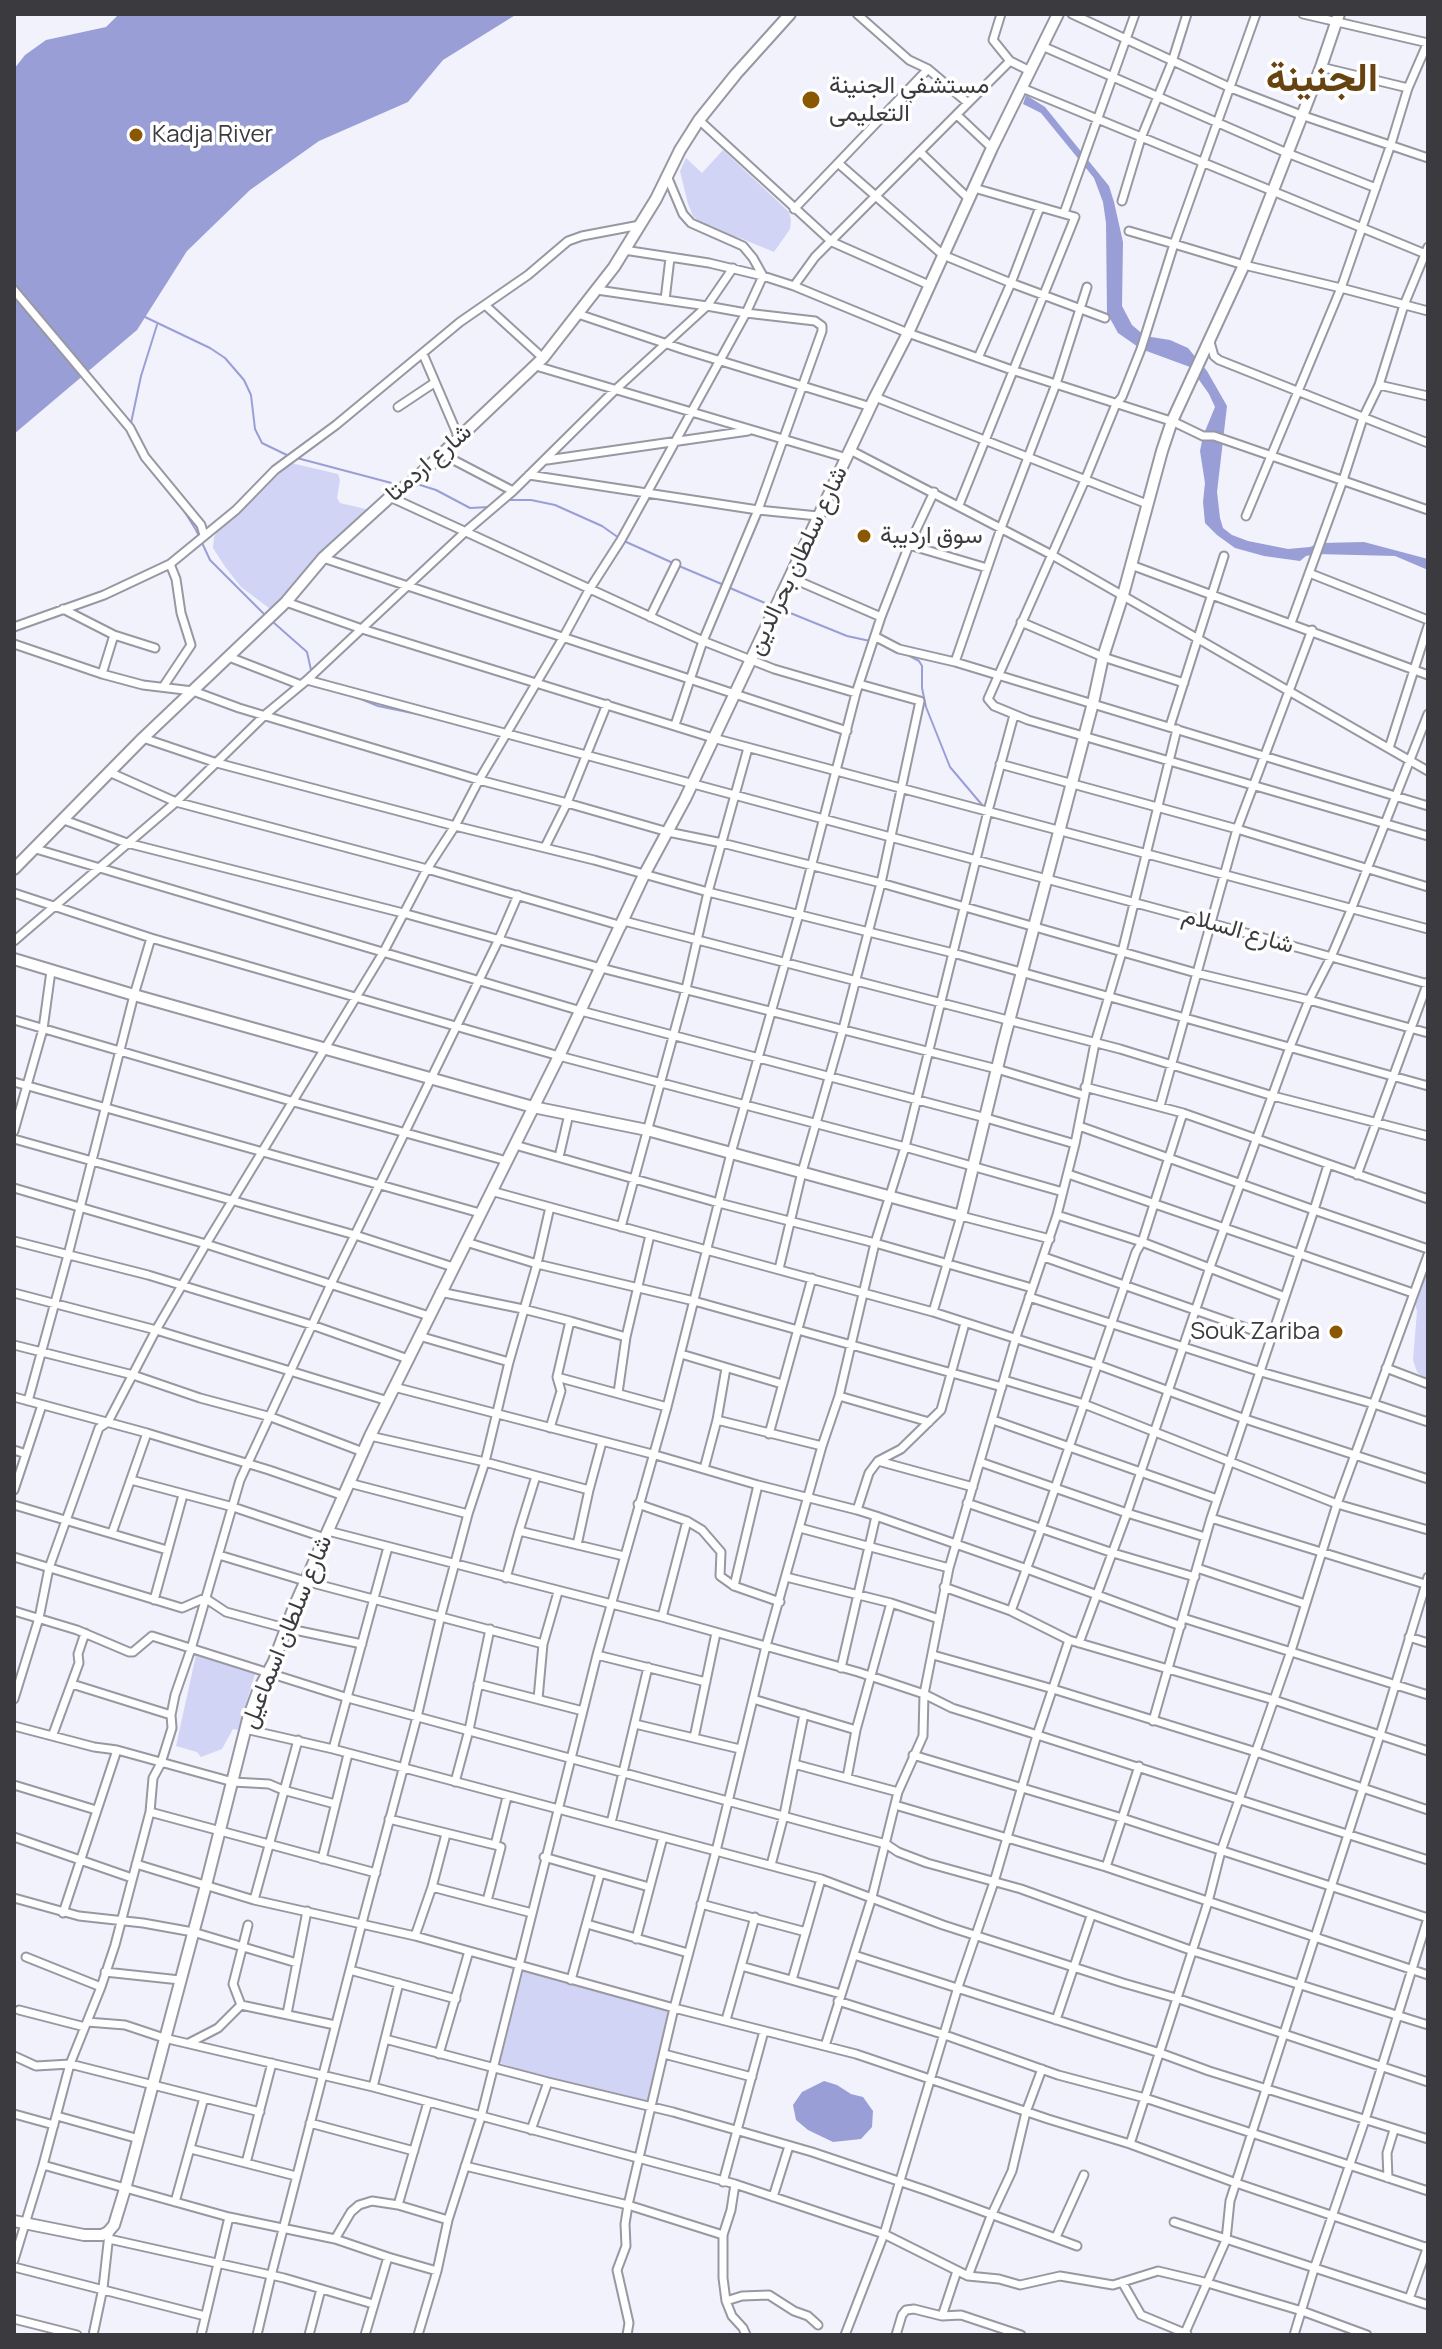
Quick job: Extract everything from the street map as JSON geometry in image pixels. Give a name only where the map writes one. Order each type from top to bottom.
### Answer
[{"type":"street","name":"شارع اردمتا","points":[[14,869],[143,738],[286,602],[323,558],[390,497],[414,480],[539,362],[597,290],[624,250],[699,120],[790,14]]},
{"type":"street","points":[[857,14],[909,60],[928,69],[968,103]]},
{"type":"street","points":[[1001,14],[993,40],[1010,61],[1030,71]]},
{"type":"street","name":"شارع سلطان بحرالدين","points":[[533,1107],[644,875],[691,785],[1058,14]]},
{"type":"street","points":[[1072,14],[1231,88],[1428,158]]},
{"type":"street","points":[[1064,213],[1135,14]]},
{"type":"street","points":[[1122,201],[1141,138],[1172,62],[1187,14]]},
{"type":"street","points":[[1256,14],[1122,397],[1116,404],[988,699],[994,706],[1014,715],[1428,836]]},
{"type":"street","points":[[1246,516],[1341,288],[1408,88],[1428,42],[1338,18],[1303,14]]},
{"type":"street","points":[[933,1312],[974,1166],[1103,657],[1172,421],[1244,265],[1338,18]]},
{"type":"street","points":[[1042,46],[1287,153],[1376,188]]},
{"type":"street","points":[[794,286],[815,257],[1010,61]]},
{"type":"street","points":[[1321,67],[1408,88]]},
{"type":"street","points":[[794,209],[928,69]]},
{"type":"street","points":[[1022,88],[1361,229],[1427,252],[1404,305],[1379,385],[1363,418],[1291,623]]},
{"type":"street","points":[[957,115],[992,148]]},
{"type":"street","points":[[699,120],[832,242],[929,285]]},
{"type":"street","points":[[920,152],[969,199]]},
{"type":"street","points":[[838,163],[943,255],[1105,318]]},
{"type":"street","points":[[666,175],[683,214],[691,223],[743,246],[763,276]]},
{"type":"street","points":[[959,505],[1075,217],[974,188]]},
{"type":"street","points":[[978,358],[1040,207]]},
{"type":"street","points":[[14,627],[104,595],[170,564],[236,510],[275,470],[451,329],[568,241],[640,225]]},
{"type":"street","points":[[1129,231],[1244,265],[1428,311]]},
{"type":"street","points":[[624,250],[733,268],[794,286],[978,358],[1428,510]]},
{"type":"street","points":[[665,300],[670,258]]},
{"type":"street","points":[[14,941],[176,802],[266,714],[513,491],[615,390],[707,306],[733,268]]},
{"type":"street","points":[[14,1699],[39,1618],[49,1568],[99,1428],[108,1422],[206,1244],[383,953],[427,869],[621,540],[746,313],[763,276]]},
{"type":"street","points":[[955,662],[1001,528],[1056,384],[1087,287]]},
{"type":"street","points":[[14,290],[130,428],[145,457],[201,525],[204,535]]},
{"type":"street","points":[[597,290],[815,321],[822,326],[819,343],[784,440],[703,641],[675,725]]},
{"type":"street","points":[[485,305],[539,362],[615,390],[751,431],[849,454],[934,492],[1123,595],[1428,771]]},
{"type":"street","points":[[578,314],[803,387],[873,402],[985,441],[1147,504]]},
{"type":"street","points":[[1208,344],[1219,360],[1428,443]]},
{"type":"street","points":[[423,354],[459,438]]},
{"type":"street","points":[[398,407],[434,383]]},
{"type":"street","points":[[1379,385],[1428,396]]},
{"type":"street","points":[[544,460],[751,431]]},
{"type":"street","points":[[442,454],[513,491]]},
{"type":"street","points":[[529,475],[758,510],[818,516]]},
{"type":"street","points":[[418,2335],[448,2220],[481,2117],[597,1655],[667,1407],[731,1153],[773,1011],[856,693],[881,617],[934,492]]},
{"type":"street","points":[[390,497],[703,641],[802,678],[856,693]]},
{"type":"street","points":[[909,545],[987,568]]},
{"type":"street","points":[[825,2046],[872,1897],[898,1792],[923,1736],[924,1694],[955,1543],[1016,1338],[1057,1215],[1095,1043],[1122,952],[1169,760],[1184,683],[1224,556]]},
{"type":"street","points":[[323,558],[847,731]]},
{"type":"street","points":[[163,687],[191,645],[170,564]]},
{"type":"street","points":[[650,617],[676,564]]},
{"type":"street","points":[[1131,565],[1428,675]]},
{"type":"street","points":[[1309,573],[1428,620]]},
{"type":"street","points":[[789,577],[881,617]]},
{"type":"street","points":[[286,602],[362,629],[713,738],[1428,929]]},
{"type":"street","points":[[63,609],[114,635],[155,648]]},
{"type":"street","points":[[1021,622],[1103,657],[1184,683]]},
{"type":"street","points":[[1389,748],[1428,626]]},
{"type":"street","points":[[1160,1106],[1237,829],[1312,630]]},
{"type":"street","points":[[102,674],[114,635]]},
{"type":"street","points":[[876,637],[899,649],[955,662],[1428,806]]},
{"type":"street","points":[[14,644],[102,674],[193,691],[239,708],[479,780],[668,832],[881,883],[1196,973],[1428,1033]]},
{"type":"street","name":"شارع السلام","points":[[229,657],[304,682],[587,754],[691,785],[1428,983]]},
{"type":"street","points":[[779,1269],[802,1172],[881,883],[920,701],[859,684]]},
{"type":"street","points":[[545,847],[567,803],[607,704]]},
{"type":"street","points":[[1079,1643],[1290,1047],[1351,910],[1428,714]]},
{"type":"street","points":[[627,2335],[629,2323],[617,2270],[626,2246],[628,2205],[674,2008],[766,1646],[839,1396],[875,1243],[905,1147],[1014,715]]},
{"type":"street","points":[[143,738],[217,763],[953,953],[1428,1086]]},
{"type":"street","points":[[621,1227],[748,748]]},
{"type":"street","points":[[1000,764],[1237,829],[1428,887]]},
{"type":"street","points":[[109,772],[176,802],[623,923],[940,1001],[1273,1096],[1428,1136]]},
{"type":"street","points":[[64,820],[127,843],[403,913],[601,968],[1084,1091],[1160,1106],[1428,1199]]},
{"type":"street","points":[[36,849],[581,1011],[1075,1144]]},
{"type":"street","points":[[14,893],[151,938],[559,1056],[1063,1192]]},
{"type":"street","points":[[14,2260],[19,2223],[43,2165],[70,2064],[101,1987],[121,1922],[150,1812],[153,1778],[172,1728],[175,1695],[247,1464],[518,895]]},
{"type":"street","points":[[28,1401],[151,938]]},
{"type":"street","points":[[14,959],[533,1107],[647,1130],[1050,1239]]},
{"type":"street","points":[[14,1131],[43,1029],[51,971]]},
{"type":"street","points":[[1357,1175],[1428,983]]},
{"type":"street","points":[[14,1020],[507,1161]]},
{"type":"street","points":[[14,1082],[480,1213]]},
{"type":"street","name":"شارع سلطان اسماعيل","points":[[109,2235],[119,2213],[245,1729],[258,1691],[269,1673],[305,1581],[370,1436],[533,1107]]},
{"type":"street","points":[[1011,1611],[1142,1242],[1183,1113]]},
{"type":"street","points":[[559,1157],[569,1114]]},
{"type":"street","points":[[1079,1126],[1428,1249]]},
{"type":"street","points":[[14,1139],[355,1235],[453,1267]]},
{"type":"street","points":[[515,1145],[1032,1288]]},
{"type":"street","points":[[1153,1721],[1205,1537],[1328,1165]]},
{"type":"street","points":[[1068,1174],[1413,1293]]},
{"type":"street","points":[[14,1188],[206,1244],[429,1316]]},
{"type":"street","points":[[491,1191],[933,1312],[1098,1365],[1245,1419],[1428,1479]]},
{"type":"street","points":[[257,2335],[441,1615],[498,1415],[550,1207]]},
{"type":"street","points":[[1057,1215],[1142,1242],[1285,1297]]},
{"type":"street","points":[[618,1393],[626,1337],[650,1235]]},
{"type":"street","points":[[14,1241],[148,1275],[312,1325],[408,1359]]},
{"type":"street","points":[[466,1242],[537,1264],[694,1301],[951,1372],[1084,1404],[1337,1504],[1426,1529],[1428,1518]]},
{"type":"street","points":[[1130,2144],[1193,1951],[1221,1851],[1291,1651],[1337,1504],[1428,1255]]},
{"type":"street","points":[[1044,1257],[1272,1337]]},
{"type":"street","points":[[769,1434],[812,1278]]},
{"type":"street","points":[[440,1292],[523,1309],[626,1337]]},
{"type":"street","points":[[14,1293],[156,1330],[388,1401]]},
{"type":"street","points":[[1029,1297],[1183,1348],[1428,1422]]},
{"type":"street","points":[[550,1428],[561,1391],[557,1377],[570,1321]]},
{"type":"street","points":[[857,1510],[870,1469],[901,1449],[941,1410],[965,1323]]},
{"type":"street","points":[[419,1336],[509,1362]]},
{"type":"street","points":[[14,1345],[133,1375],[200,1398],[271,1417],[363,1452]]},
{"type":"street","points":[[681,1354],[782,1384]]},
{"type":"street","points":[[704,1469],[726,1368]]},
{"type":"street","points":[[1386,1368],[1428,1384]]},
{"type":"street","points":[[557,1377],[667,1407]]},
{"type":"street","points":[[394,1387],[857,1510],[1097,1596],[1291,1651],[1428,1695]]},
{"type":"street","points":[[839,1396],[929,1422]]},
{"type":"street","points":[[14,1397],[147,1433],[344,1496]]},
{"type":"street","points":[[14,1490],[42,1405]]},
{"type":"street","points":[[717,1420],[822,1446]]},
{"type":"street","points":[[993,1420],[1217,1499]]},
{"type":"street","points":[[112,1533],[147,1433]]},
{"type":"street","points":[[370,1436],[589,1490]]},
{"type":"street","points":[[577,1545],[602,1442]]},
{"type":"street","points":[[14,1450],[26,1454]]},
{"type":"street","points":[[878,1461],[973,1487]]},
{"type":"street","points":[[980,1462],[1205,1537]]},
{"type":"street","points":[[506,1578],[536,1476]]},
{"type":"street","points":[[131,1480],[326,1535],[388,1547],[662,1617],[872,1677],[924,1694],[952,1708],[1428,1860]]},
{"type":"street","points":[[349,1483],[468,1514]]},
{"type":"street","points":[[734,1586],[758,1485]]},
{"type":"street","points":[[154,1600],[183,1495]]},
{"type":"street","points":[[967,1503],[1113,1553],[1196,1572],[1305,1604]]},
{"type":"street","points":[[638,1504],[687,1521],[702,1530],[721,1552],[720,1576],[734,1586],[780,1602]]},
{"type":"street","points":[[14,1505],[167,1550]]},
{"type":"street","points":[[841,1668],[876,1516]]},
{"type":"street","points":[[1122,2282],[1141,2315],[1186,2335],[1226,2240],[1230,2201],[1427,1582],[1211,1518]]},
{"type":"street","points":[[662,1617],[687,1521]]},
{"type":"street","points":[[800,1528],[949,1568]]},
{"type":"street","points":[[519,1531],[624,1556]]},
{"type":"street","points":[[333,1749],[388,1547]]},
{"type":"street","points":[[219,1555],[543,1644]]},
{"type":"street","points":[[14,1557],[182,1608],[205,1598]]},
{"type":"street","points":[[786,1577],[891,1603],[939,1619]]},
{"type":"street","points":[[944,1587],[1011,1611],[1069,1640],[1274,1700],[1428,1751]]},
{"type":"street","points":[[538,1699],[543,1644],[558,1592]]},
{"type":"street","points":[[205,1598],[226,1612],[362,1644]]},
{"type":"street","points":[[847,1778],[856,1730],[891,1603]]},
{"type":"street","points":[[14,1611],[85,1633],[129,1652],[152,1636],[348,1698],[886,1844],[927,1863],[1021,1889],[1193,1951],[1428,2025]]},
{"type":"street","points":[[455,1782],[490,1629]]},
{"type":"street","points":[[53,1734],[79,1663],[78,1654],[85,1633]]},
{"type":"street","points":[[694,1738],[716,1633]]},
{"type":"street","points":[[1409,1637],[1428,1643]]},
{"type":"street","points":[[845,2335],[884,2234],[958,1987],[1069,1640]]},
{"type":"street","points":[[597,1655],[706,1682]]},
{"type":"street","points":[[933,1655],[1256,1752],[1428,1810]]},
{"type":"street","points":[[611,1823],[648,1667]]},
{"type":"street","points":[[72,1684],[171,1715]]},
{"type":"street","points":[[478,1684],[583,1711]]},
{"type":"street","points":[[753,1699],[856,1730]]},
{"type":"street","points":[[771,1865],[804,1714]]},
{"type":"street","points":[[635,1724],[740,1749]]},
{"type":"street","points":[[14,1726],[233,1782],[269,1784],[335,1804]]},
{"type":"street","points":[[245,1729],[333,1749],[821,1879],[902,1911],[1428,2082]]},
{"type":"street","points":[[254,1900],[298,1740]]},
{"type":"street","points":[[63,1913],[117,1750]]},
{"type":"street","points":[[322,1859],[348,1754]]},
{"type":"street","points":[[913,1755],[1122,1818],[1428,1918],[1294,2335]]},
{"type":"street","points":[[794,1764],[898,1792]]},
{"type":"street","points":[[1106,1867],[1139,1766]]},
{"type":"street","points":[[14,1785],[96,1810]]},
{"type":"street","points":[[495,1845],[507,1797]]},
{"type":"street","points":[[895,1805],[1106,1867],[1428,1975]]},
{"type":"street","points":[[150,1812],[376,1873]]},
{"type":"street","points":[[389,1819],[501,1847],[487,1901]]},
{"type":"street","points":[[415,1936],[446,1834]]},
{"type":"street","points":[[14,1837],[132,1878]]},
{"type":"street","points":[[636,1939],[663,1837]]},
{"type":"street","points":[[544,1857],[649,1887]]},
{"type":"street","points":[[136,1864],[254,1900],[415,1936],[674,2008],[825,2046],[1130,2144],[1428,2247],[1409,2299]]},
{"type":"street","points":[[571,1980],[600,1874]]},
{"type":"street","points":[[792,1980],[821,1879]]},
{"type":"street","points":[[432,1887],[532,1913]]},
{"type":"street","points":[[14,1898],[63,1913],[193,1932],[297,1963]]},
{"type":"street","points":[[701,1904],[806,1932]]},
{"type":"street","points":[[287,2014],[307,1911]]},
{"type":"street","points":[[1056,2020],[1091,1916]]},
{"type":"street","points":[[726,2020],[755,1917]]},
{"type":"street","points":[[587,1924],[688,1953]]},
{"type":"street","points":[[241,2005],[233,1984],[248,1925]]},
{"type":"street","points":[[439,2054],[469,1951]]},
{"type":"street","points":[[854,1955],[1428,2139]]},
{"type":"street","points":[[26,1957],[101,1987]]},
{"type":"street","points":[[741,1966],[792,1980],[1042,2069],[1145,2098],[1428,2191]]},
{"type":"street","points":[[350,1970],[456,1999]]},
{"type":"street","points":[[105,1972],[180,1980]]},
{"type":"street","points":[[373,2087],[399,1983]]},
{"type":"street","points":[[241,2005],[335,2025]]},
{"type":"street","points":[[189,2043],[218,2028],[241,2005]]},
{"type":"street","points":[[19,2010],[86,2024],[125,2025],[164,2038],[373,2087],[735,2184],[884,2234],[968,2276],[1020,2285],[1060,2276],[1113,2285],[1158,2271],[1302,2311],[1367,2335]]},
{"type":"street","points":[[723,2182],[764,2031]]},
{"type":"street","points":[[385,2039],[653,2107],[789,2146],[898,2181],[1077,2246]]},
{"type":"street","points":[[664,2054],[752,2077]]},
{"type":"street","points":[[15,2059],[36,2066],[70,2064],[260,2112]]},
{"type":"street","points":[[246,2163],[272,2063]]},
{"type":"street","points":[[968,2276],[1012,2171],[1026,2112],[1042,2069]]},
{"type":"street","points":[[531,2130],[548,2082]]},
{"type":"street","points":[[175,2202],[204,2098]]},
{"type":"street","points":[[398,2205],[428,2102]]},
{"type":"street","points":[[14,2114],[139,2139]]},
{"type":"street","points":[[310,2123],[414,2151]]},
{"type":"street","points":[[1388,2178],[1387,2153],[1394,2130]]},
{"type":"street","points":[[773,2197],[789,2146]]},
{"type":"street","points":[[191,2149],[296,2176]]},
{"type":"street","points":[[43,2165],[229,2217],[335,2239],[437,2271]]},
{"type":"street","points":[[465,2166],[628,2205],[723,2235]]},
{"type":"street","points":[[1056,2237],[1084,2175]]},
{"type":"street","points":[[735,2184],[723,2235],[723,2278],[732,2316],[746,2335]]},
{"type":"street","points":[[335,2239],[351,2212],[359,2205],[372,2201],[398,2205],[448,2220]]},
{"type":"street","points":[[201,2335],[229,2217]]},
{"type":"street","points":[[1174,2222],[1428,2305]]},
{"type":"street","points":[[19,2223],[84,2235],[109,2235],[373,2304]]},
{"type":"street","points":[[93,2335],[103,2288],[109,2235]]},
{"type":"street","points":[[365,2335],[388,2257]]},
{"type":"street","points":[[14,2267],[205,2316]]},
{"type":"street","points":[[942,2316],[957,2271]]},
{"type":"street","points":[[309,2335],[321,2289]]},
{"type":"street","points":[[726,2301],[742,2296],[769,2295],[808,2316],[818,2325]]},
{"type":"street","points":[[896,2335],[906,2310],[914,2309],[942,2316],[966,2316],[1021,2335]]},
{"type":"street","points":[[14,2319],[77,2335]]},
{"type":"shaded area","points":[[723,150],[789,212],[790,229],[774,252],[709,230],[693,216],[680,171],[686,158],[702,173]]},
{"type":"shaded area","points":[[291,463],[338,474],[337,498],[340,503],[370,510],[269,608],[241,587],[226,568],[213,548],[214,537]]},
{"type":"shaded area","points":[[1428,1261],[1428,1381],[1417,1372],[1413,1360],[1417,1311],[1414,1300]]},
{"type":"shaded area","points":[[196,1655],[255,1674],[238,1730],[233,1729],[222,1749],[201,1757],[197,1752],[176,1746]]},
{"type":"shaded area","points":[[524,1969],[669,2011],[649,2103],[554,2081],[500,2063]]},
{"type":"water","points":[[119,14],[517,14],[443,60],[408,102],[319,141],[250,190],[187,251],[137,330],[14,434],[14,69],[25,55],[46,40],[106,27]]},
{"type":"water","points":[[1026,95],[1045,107],[1109,186],[1123,242],[1122,306],[1132,325],[1145,336],[1170,340],[1188,348],[1207,371],[1227,406],[1217,492],[1223,528],[1248,541],[1288,549],[1320,543],[1364,542],[1428,559],[1428,570],[1395,556],[1316,554],[1300,561],[1264,556],[1235,548],[1205,523],[1205,483],[1200,451],[1215,407],[1190,367],[1141,349],[1118,333],[1107,313],[1106,223],[1103,202],[1094,178],[1041,113],[1023,104]]},
{"type":"water","points":[[824,2081],[863,2097],[873,2111],[872,2127],[861,2139],[833,2142],[808,2130],[796,2120],[793,2105],[802,2092]]},
{"type":"waterway","points":[[145,317],[225,358],[244,380],[251,395],[255,429],[262,443],[291,457]]},
{"type":"waterway","points":[[131,423],[157,325]]},
{"type":"waterway","points":[[297,458],[399,485]]},
{"type":"waterway","points":[[417,484],[470,508],[489,507]]},
{"type":"waterway","points":[[506,500],[531,500],[555,505],[602,526],[619,538]]},
{"type":"waterway","points":[[181,506],[210,560],[265,615]]},
{"type":"waterway","points":[[624,541],[673,563]]},
{"type":"waterway","points":[[679,566],[724,585]]},
{"type":"waterway","points":[[730,588],[772,606]]},
{"type":"waterway","points":[[778,608],[847,636],[870,641]]},
{"type":"waterway","points":[[273,622],[307,652],[311,670]]},
{"type":"waterway","points":[[876,642],[889,647]]},
{"type":"waterway","points":[[906,654],[922,666],[926,707],[950,767],[983,806]]},
{"type":"waterway","points":[[351,695],[378,706],[422,715]]},
{"type":"place","name":"مستشفي الجنينة التعليمى","points":[[811,100]]},
{"type":"place","name":"Kadja River","points":[[136,135]]},
{"type":"place","name":"سوق ارديبة","points":[[864,536]]},
{"type":"place","name":"Souk Zariba","points":[[1336,1332]]},
{"type":"district","name":"الجنينة","points":[[1322,80]]}]
